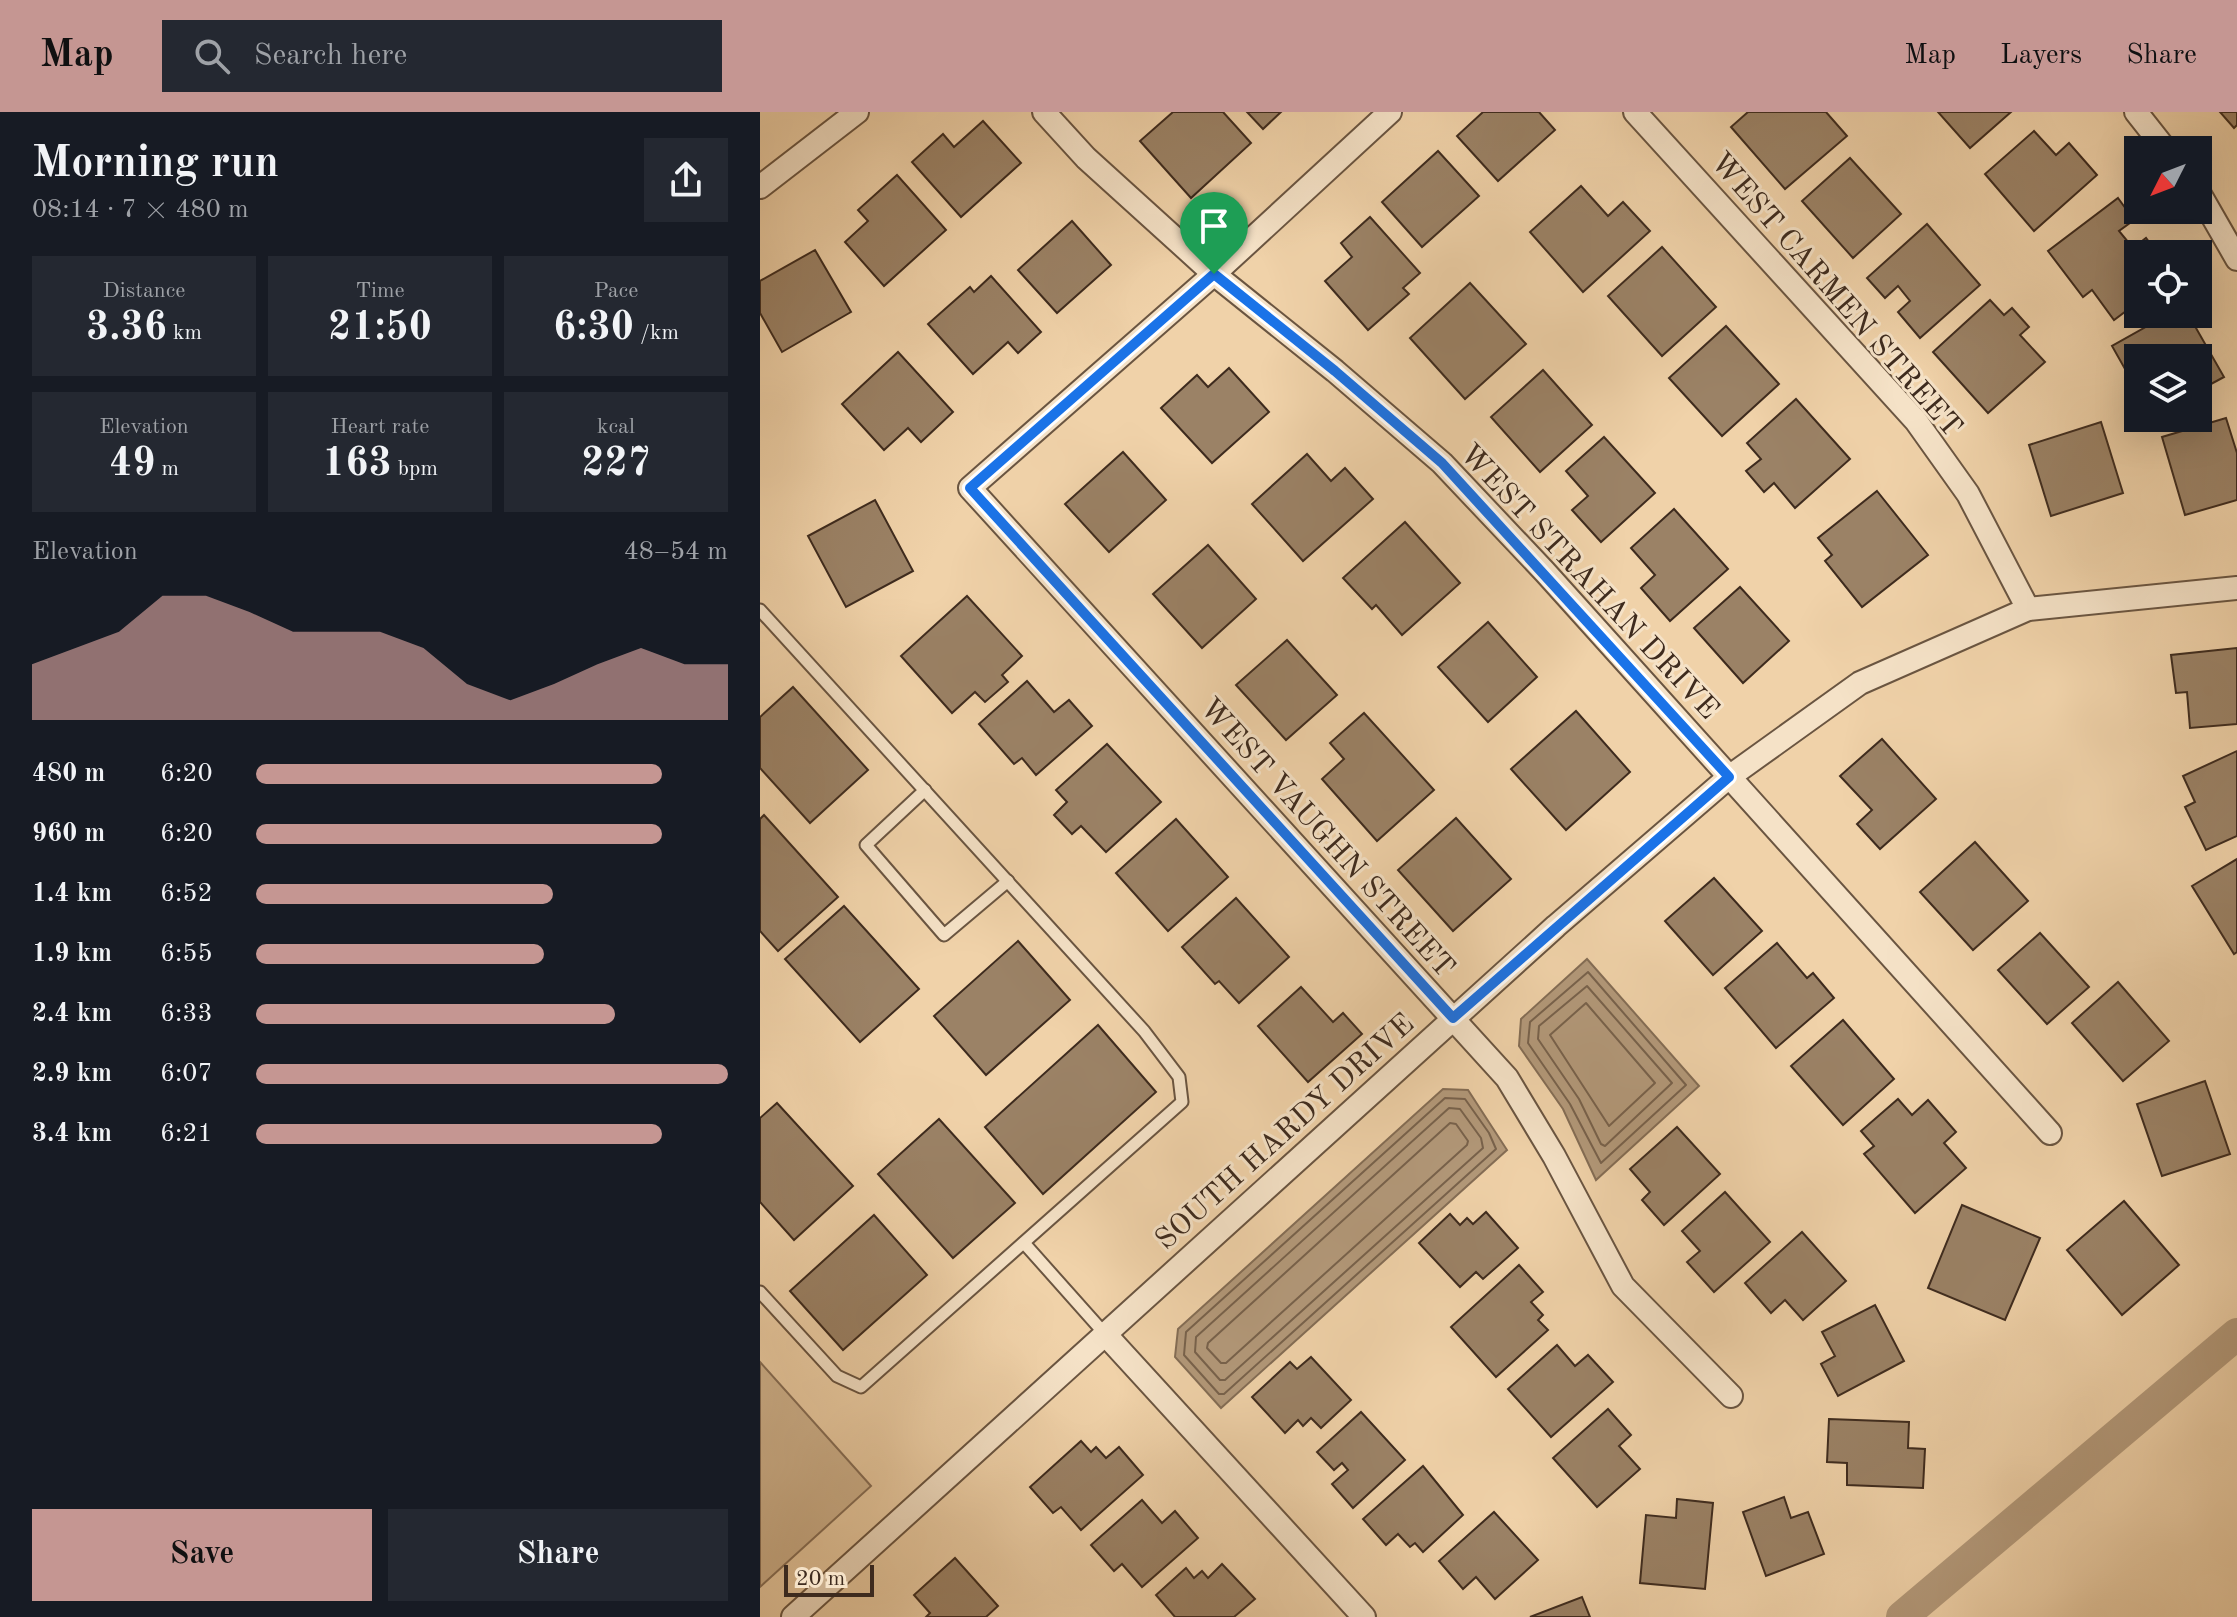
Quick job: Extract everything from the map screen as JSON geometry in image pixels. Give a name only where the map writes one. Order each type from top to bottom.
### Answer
[{"type":"street","points":[[760,187],[857,112]]},
{"type":"street","name":"WEST STRAHAN DRIVE","points":[[1044,112],[1086,158],[1214,274],[1335,371],[1442,463],[2050,1133]]},
{"type":"street","points":[[1214,274],[1390,112]]},
{"type":"street","name":"WEST CARMEN STREET","points":[[1635,112],[1916,421],[1968,494],[2028,609]]},
{"type":"street","points":[[2136,112],[2155,136]]},
{"type":"street","points":[[2212,215],[2237,259]]},
{"type":"street","name":"WEST VAUGHN STREET","points":[[1214,274],[970,488],[1507,1078],[1554,1156],[1623,1286],[1731,1396]]},
{"type":"street","name":"SOUTH HARDY DRIVE","points":[[807,1613],[1105,1334],[1453,1018],[1729,777],[1860,683],[2028,609],[2109,598],[2237,588]]},
{"type":"street","points":[[1105,1334],[1364,1617]]},
{"type":"lane","points":[[760,610],[1144,1031],[1179,1077],[1182,1102],[861,1387],[837,1376],[760,1292]]},
{"type":"lane","points":[[925,790],[866,845],[944,935],[1008,881]]},
{"type":"lane","points":[[1024,1243],[1105,1334]]},
{"type":"shaded area","points":[[760,1362],[871,1486],[760,1587]]},
{"type":"water","points":[[1587,959],[1699,1086],[1596,1180],[1563,1109],[1519,1046],[1521,1019]]},
{"type":"water","points":[[1443,1089],[1468,1090],[1507,1150],[1221,1408],[1175,1357],[1178,1329]]},
{"type":"building","points":[[1173,112],[1223,112],[1251,143],[1191,198],[1140,141]]},
{"type":"building","points":[[1247,112],[1281,112],[1263,129]]},
{"type":"building","points":[[1483,112],[1539,112],[1555,130],[1498,181],[1457,136]]},
{"type":"building","points":[[1748,112],[1826,112],[1847,136],[1785,189],[1731,127]]},
{"type":"building","points":[[1938,112],[2011,112],[1970,148]]},
{"type":"building","points":[[2220,112],[2237,112],[2237,125],[2234,128]]},
{"type":"building","points":[[983,121],[1021,163],[961,217],[912,162],[943,134],[954,147]]},
{"type":"building","points":[[2034,131],[2056,155],[2069,143],[2097,175],[2034,231],[1985,174]]},
{"type":"building","points":[[1438,151],[1479,196],[1422,247],[1382,202]]},
{"type":"building","points":[[1850,158],[1901,214],[1853,258],[1802,201]]},
{"type":"building","points":[[897,175],[946,230],[884,286],[845,242],[868,221],[858,210]]},
{"type":"building","points":[[1581,186],[1608,216],[1623,202],[1650,231],[1583,292],[1530,232]]},
{"type":"building","points":[[2118,198],[2124,206],[2124,224],[2129,224],[2119,231],[2126,240],[2124,240],[2124,312],[2114,320],[2092,290],[2083,297],[2048,251]]},
{"type":"building","points":[[1370,217],[1420,273],[1403,288],[1409,294],[1368,330],[1325,281],[1352,257],[1341,243]]},
{"type":"building","points":[[1072,221],[1111,265],[1057,313],[1018,270]]},
{"type":"building","points":[[1927,224],[1980,285],[1920,338],[1898,312],[1910,301],[1898,286],[1885,298],[1867,278]]},
{"type":"building","points":[[1662,247],[1716,307],[1662,356],[1608,296]]},
{"type":"building","points":[[815,250],[851,312],[782,352],[760,313],[760,281]]},
{"type":"building","points":[[991,276],[1041,332],[1018,353],[1008,342],[973,374],[928,324],[970,287],[974,292]]},
{"type":"building","points":[[1470,283],[1526,344],[1465,399],[1410,338]]},
{"type":"building","points":[[1990,300],[2004,315],[2012,308],[2029,327],[2020,335],[2045,362],[1988,413],[1933,352]]},
{"type":"building","points":[[1726,326],[1779,384],[1722,436],[1669,378]]},
{"type":"building","points":[[2144,328],[2196,328],[2205,344],[2124,344],[2124,367],[2112,346]]},
{"type":"building","points":[[898,352],[953,412],[921,442],[908,428],[884,450],[842,404]]},
{"type":"building","points":[[2212,356],[2224,377],[2212,383]]},
{"type":"building","points":[[1229,368],[1269,412],[1212,463],[1161,408],[1197,375],[1208,387]]},
{"type":"building","points":[[1543,370],[1592,425],[1540,472],[1491,417]]},
{"type":"building","points":[[1796,399],[1850,459],[1795,508],[1774,483],[1764,492],[1746,471],[1761,459],[1747,443]]},
{"type":"building","points":[[2226,418],[2237,453],[2237,500],[2185,515],[2162,437],[2179,432],[2212,432],[2212,422]]},
{"type":"building","points":[[2101,422],[2123,493],[2051,516],[2029,445]]},
{"type":"building","points":[[1604,437],[1655,493],[1601,542],[1572,510],[1588,496],[1566,471]]},
{"type":"building","points":[[1123,452],[1166,500],[1109,552],[1065,504]]},
{"type":"building","points":[[1307,454],[1331,481],[1345,468],[1373,499],[1303,561],[1252,504]]},
{"type":"building","points":[[1877,491],[1928,555],[1862,607],[1825,561],[1832,555],[1818,538]]},
{"type":"building","points":[[875,500],[913,571],[846,607],[808,536]]},
{"type":"building","points":[[1674,509],[1728,569],[1670,621],[1641,588],[1655,575],[1631,548]]},
{"type":"building","points":[[1405,522],[1460,583],[1402,635],[1376,605],[1372,609],[1343,578]]},
{"type":"building","points":[[1208,545],[1256,599],[1202,648],[1153,594]]},
{"type":"building","points":[[1740,587],[1789,641],[1743,683],[1694,628]]},
{"type":"building","points":[[967,596],[1022,656],[1002,675],[1008,682],[985,702],[975,692],[952,713],[901,656]]},
{"type":"building","points":[[1488,622],[1537,677],[1488,722],[1438,667]]},
{"type":"building","points":[[1287,640],[1337,695],[1286,740],[1236,685]]},
{"type":"building","points":[[2237,648],[2237,724],[2190,728],[2187,692],[2176,693],[2171,655]]},
{"type":"building","points":[[1027,681],[1054,712],[1069,700],[1092,726],[1036,775],[1022,758],[1014,764],[979,724]]},
{"type":"building","points":[[793,687],[868,770],[810,823],[760,768],[760,717]]},
{"type":"building","points":[[1576,711],[1630,772],[1566,830],[1511,769]]},
{"type":"building","points":[[1364,713],[1434,790],[1377,841],[1322,779],[1344,759],[1330,743]]},
{"type":"building","points":[[1882,739],[1936,799],[1880,849],[1857,824],[1872,810],[1840,776]]},
{"type":"building","points":[[1107,744],[1161,802],[1106,852],[1081,826],[1072,834],[1054,815],[1067,802],[1056,790]]},
{"type":"building","points":[[2237,751],[2237,836],[2206,850],[2185,807],[2195,802],[2183,776]]},
{"type":"building","points":[[764,815],[838,897],[778,951],[760,931],[760,819]]},
{"type":"building","points":[[1456,818],[1511,879],[1453,931],[1398,870]]},
{"type":"building","points":[[1176,819],[1228,877],[1168,931],[1116,873]]},
{"type":"building","points":[[1975,842],[2028,901],[1973,950],[1920,892]]},
{"type":"building","points":[[2237,859],[2237,952],[2234,954],[2192,886]]},
{"type":"building","points":[[1714,878],[1762,931],[1713,975],[1665,921]]},
{"type":"building","points":[[1236,898],[1289,957],[1239,1003],[1219,981],[1215,984],[1182,947]]},
{"type":"building","points":[[844,906],[919,989],[860,1042],[785,959]]},
{"type":"building","points":[[2040,933],[2089,987],[2047,1024],[1998,970]]},
{"type":"building","points":[[1018,941],[1070,1000],[986,1075],[934,1016]]},
{"type":"building","points":[[1777,943],[1807,978],[1813,973],[1834,998],[1776,1048],[1725,988]]},
{"type":"building","points":[[2118,982],[2169,1041],[2123,1081],[2072,1023]]},
{"type":"building","points":[[1301,987],[1333,1022],[1343,1013],[1362,1034],[1308,1082],[1258,1026]]},
{"type":"building","points":[[1843,1020],[1894,1079],[1843,1125],[1791,1066]]},
{"type":"building","points":[[1098,1025],[1156,1092],[1043,1194],[985,1127]]},
{"type":"building","points":[[2205,1081],[2230,1154],[2162,1176],[2137,1104]]},
{"type":"building","points":[[1898,1099],[1912,1115],[1928,1100],[1956,1132],[1944,1143],[1966,1168],[1915,1213],[1864,1154],[1874,1146],[1861,1131]]},
{"type":"building","points":[[777,1103],[853,1186],[794,1240],[760,1202],[760,1118]]},
{"type":"building","points":[[939,1119],[1015,1203],[953,1258],[878,1174]]},
{"type":"building","points":[[1677,1127],[1720,1174],[1664,1225],[1642,1200],[1650,1192],[1630,1169]]},
{"type":"building","points":[[1725,1192],[1770,1242],[1714,1292],[1687,1262],[1700,1251],[1682,1231]]},
{"type":"building","points":[[2124,1201],[2179,1265],[2122,1315],[2067,1250]]},
{"type":"building","points":[[1962,1205],[2040,1238],[2005,1320],[1928,1288]]},
{"type":"building","points":[[1486,1212],[1518,1248],[1483,1279],[1476,1272],[1460,1287],[1419,1243],[1450,1214],[1460,1225],[1467,1218],[1473,1224]]},
{"type":"building","points":[[874,1215],[927,1275],[843,1350],[790,1291]]},
{"type":"building","points":[[1802,1232],[1846,1281],[1803,1320],[1785,1300],[1771,1313],[1745,1283]]},
{"type":"building","points":[[1519,1265],[1543,1292],[1531,1302],[1543,1315],[1538,1320],[1548,1330],[1496,1377],[1451,1327]]},
{"type":"building","points":[[1875,1305],[1904,1361],[1838,1396],[1821,1364],[1835,1356],[1822,1332]]},
{"type":"building","points":[[1557,1345],[1575,1366],[1588,1355],[1613,1382],[1551,1437],[1508,1389]]},
{"type":"building","points":[[1311,1357],[1351,1400],[1321,1428],[1311,1418],[1303,1426],[1298,1420],[1285,1433],[1252,1397],[1290,1362],[1297,1369]]},
{"type":"building","points":[[1608,1409],[1631,1435],[1619,1446],[1640,1469],[1597,1507],[1553,1458]]},
{"type":"building","points":[[1361,1412],[1405,1460],[1353,1508],[1332,1484],[1348,1470],[1342,1463],[1334,1470],[1317,1452]]},
{"type":"building","points":[[1829,1419],[1909,1422],[1908,1448],[1925,1449],[1923,1488],[1847,1485],[1847,1463],[1827,1462]]},
{"type":"building","points":[[1081,1441],[1091,1452],[1096,1447],[1106,1458],[1119,1447],[1143,1475],[1081,1530],[1061,1507],[1053,1513],[1030,1487]]},
{"type":"building","points":[[1423,1466],[1463,1515],[1423,1552],[1415,1543],[1410,1547],[1398,1534],[1386,1545],[1363,1519]]},
{"type":"building","points":[[1784,1497],[1791,1518],[1808,1512],[1824,1554],[1766,1576],[1743,1512]]},
{"type":"building","points":[[1677,1499],[1713,1503],[1705,1589],[1640,1583],[1646,1515],[1676,1518]]},
{"type":"building","points":[[1142,1500],[1162,1523],[1175,1511],[1198,1538],[1142,1587],[1122,1564],[1114,1571],[1091,1545]]},
{"type":"building","points":[[1494,1512],[1538,1560],[1495,1599],[1476,1577],[1463,1589],[1439,1561]]},
{"type":"building","points":[[955,1558],[998,1606],[986,1617],[926,1617],[930,1613],[914,1595]]},
{"type":"building","points":[[1222,1564],[1255,1599],[1234,1617],[1175,1617],[1156,1595],[1186,1568],[1194,1578],[1202,1571],[1208,1578]]},
{"type":"building","points":[[1582,1597],[1590,1617],[1530,1617]]},
{"type":"waterway","points":[[1902,1617],[2237,1334]]},
{"type":"route","points":[[1214,274],[1335,371],[1442,463],[1545,572],[1729,777],[1453,1018],[970,488],[1214,274]]}]
